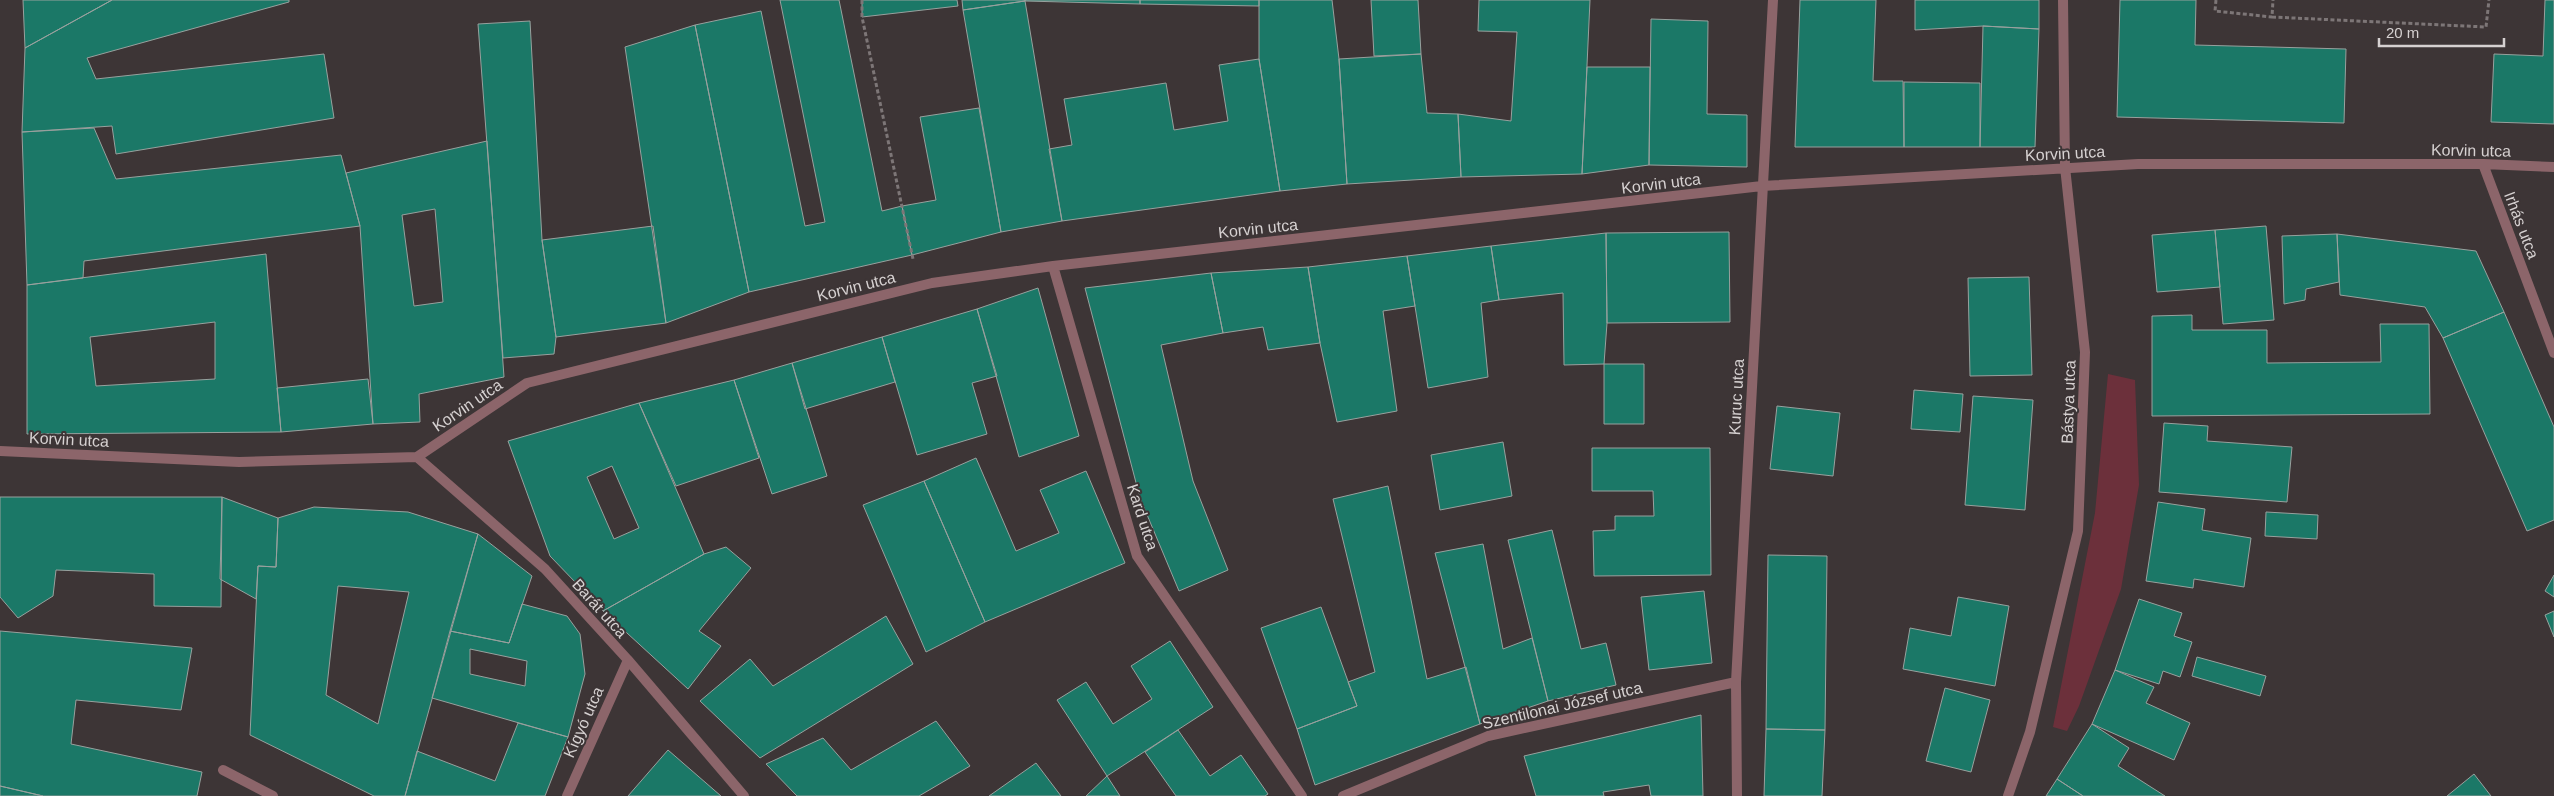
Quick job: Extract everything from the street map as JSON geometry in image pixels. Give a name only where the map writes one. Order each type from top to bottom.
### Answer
[{"type":"street","name":"Kuruc utca","points":[[1737,796],[1736,682],[1773,0]]},
{"type":"street","name":"Bástya utca","points":[[2008,796],[2030,732],[2078,531],[2085,352],[2065,168],[2063,0]]},
{"type":"street","name":"Korvin utca","points":[[0,451],[239,462],[417,458],[527,383],[922,286],[1053,266],[1762,186],[2138,164],[2483,164],[2554,167]]},
{"type":"street","name":"Irhás utca","points":[[2483,164],[2554,353]]},
{"type":"street","name":"Kard utca","points":[[1053,266],[1137,556],[1302,796]]},
{"type":"street","name":"Barát utca","points":[[417,458],[545,569],[628,660],[744,796]]},
{"type":"street","name":"Kígyó utca","points":[[566,796],[628,660]]},
{"type":"street","name":"Szentilonai József utca","points":[[1343,796],[1488,736],[1736,682]]},
{"type":"street","points":[[223,770],[273,796]]},
{"type":"path","points":[[862,0],[862,18],[912,254],[922,286]]},
{"type":"path","points":[[2216,0],[2215,11],[2272,17],[2486,27],[2488,0]]},
{"type":"path","points":[[2272,17],[2273,0]]},
{"type":"shaded area","points":[[2108,374],[2135,380],[2139,485],[2121,589],[2079,706],[2067,731],[2053,727],[2095,513]]},
{"type":"building","points":[[23,0],[112,0],[25,48]]},
{"type":"building","points":[[112,0],[289,0],[289,2],[87,58],[96,79],[324,54],[334,118],[116,154],[112,126],[22,132],[25,48]]},
{"type":"building","points":[[780,0],[839,0],[882,211],[902,206],[912,255],[749,292],[695,25],[761,11],[805,226],[825,222]]},
{"type":"building","points":[[862,0],[957,0],[958,6],[862,17]]},
{"type":"building","points":[[962,0],[1025,0],[1025,1],[963,10]]},
{"type":"building","points":[[1140,0],[1140,4],[1025,1]]},
{"type":"building","points":[[1140,0],[1259,0],[1259,6],[1140,4]]},
{"type":"building","points":[[1259,0],[1332,0],[1339,59],[1347,184],[1280,191],[1259,59]]},
{"type":"building","points":[[1371,0],[1418,0],[1421,54],[1374,56]]},
{"type":"building","points":[[1479,0],[1590,0],[1582,174],[1461,177],[1458,114],[1511,121],[1517,32],[1478,31]]},
{"type":"building","points":[[1800,0],[1876,0],[1873,81],[1903,81],[1904,147],[1795,147]]},
{"type":"building","points":[[1915,0],[2039,0],[2039,29],[1983,26],[1915,30]]},
{"type":"building","points":[[2120,0],[2196,0],[2195,45],[2346,49],[2344,123],[2117,117]]},
{"type":"building","points":[[2545,0],[2554,0],[2554,124],[2491,122],[2494,54],[2543,56]]},
{"type":"building","points":[[1025,1],[1062,221],[1001,232],[963,10]]},
{"type":"building","points":[[1651,19],[1708,21],[1707,114],[1747,115],[1747,167],[1649,165]]},
{"type":"building","points":[[530,21],[542,240],[556,337],[554,354],[503,358],[478,24]]},
{"type":"building","points":[[695,25],[749,292],[666,323],[625,47]]},
{"type":"building","points":[[1983,26],[2039,29],[2035,147],[1980,147]]},
{"type":"building","points":[[1421,54],[1427,113],[1458,114],[1461,177],[1347,184],[1339,59]]},
{"type":"building","points":[[1259,59],[1280,191],[1062,221],[1049,149],[1072,145],[1064,99],[1166,83],[1174,130],[1228,121],[1219,65]]},
{"type":"building","points":[[1587,67],[1650,67],[1649,165],[1582,174]]},
{"type":"building","points":[[1904,82],[1980,83],[1980,147],[1904,147]]},
{"type":"building","points":[[979,108],[1001,232],[912,255],[902,206],[936,200],[920,117]]},
{"type":"building","points":[[94,128],[116,179],[341,155],[360,226],[84,261],[83,278],[27,285],[22,132]]},
{"type":"building","points":[[487,141],[504,377],[419,394],[420,422],[373,424],[360,226],[346,173]],"holes":[[[435,209],[443,302],[414,306],[402,215]]]},
{"type":"building","points":[[653,226],[666,323],[556,337],[542,240]]},
{"type":"building","points":[[2266,226],[2274,320],[2223,324],[2215,230]]},
{"type":"building","points":[[2215,230],[2220,287],[2157,292],[2152,235]]},
{"type":"building","points":[[1729,232],[1730,322],[1607,323],[1606,233]]},
{"type":"building","points":[[1606,233],[1607,323],[1604,364],[1564,365],[1563,293],[1499,300],[1491,246]]},
{"type":"building","points":[[2337,234],[2476,251],[2504,312],[2443,338],[2425,307],[2340,295]]},
{"type":"building","points":[[2337,234],[2339,282],[2306,289],[2305,300],[2284,304],[2282,236]]},
{"type":"building","points":[[1491,246],[1499,300],[1481,303],[1488,377],[1428,388],[1407,256]]},
{"type":"building","points":[[266,254],[281,432],[27,434],[27,285]],"holes":[[[215,322],[215,379],[96,386],[90,337]]]},
{"type":"building","points":[[1407,256],[1415,306],[1383,311],[1397,411],[1337,422],[1320,343],[1308,267]]},
{"type":"building","points":[[1308,267],[1320,343],[1268,350],[1263,327],[1223,333],[1211,273]]},
{"type":"building","points":[[1211,273],[1223,333],[1161,345],[1193,481],[1228,570],[1179,591],[1140,498],[1085,288]]},
{"type":"building","points":[[2029,277],[2032,375],[1970,376],[1968,278]]},
{"type":"building","points":[[1038,288],[1079,436],[1019,457],[977,309]]},
{"type":"building","points":[[977,309],[997,376],[972,383],[987,434],[917,455],[882,337]]},
{"type":"building","points":[[2504,312],[2554,427],[2554,520],[2527,531],[2443,338]]},
{"type":"building","points":[[2192,315],[2192,330],[2267,330],[2267,363],[2381,362],[2380,324],[2429,324],[2430,414],[2152,416],[2152,316]]},
{"type":"building","points":[[882,337],[895,382],[805,409],[792,363]]},
{"type":"building","points":[[792,363],[827,476],[772,494],[734,380]]},
{"type":"building","points":[[1604,364],[1644,364],[1644,424],[1604,424]]},
{"type":"building","points":[[368,379],[373,424],[281,432],[277,388]]},
{"type":"building","points":[[734,380],[759,458],[676,486],[639,403]]},
{"type":"building","points":[[1914,390],[1963,394],[1960,432],[1911,429]]},
{"type":"building","points":[[1973,396],[2033,400],[2025,510],[1965,505]]},
{"type":"building","points":[[639,403],[704,554],[603,611],[550,556],[508,441]],"holes":[[[612,466],[639,528],[614,539],[587,477]]]},
{"type":"building","points":[[1777,406],[1840,413],[1833,476],[1770,469]]},
{"type":"building","points":[[2164,423],[2208,426],[2207,441],[2292,447],[2287,502],[2159,492]]},
{"type":"building","points":[[1503,442],[1512,496],[1440,510],[1431,455]]},
{"type":"building","points":[[1592,448],[1710,448],[1711,575],[1594,576],[1593,531],[1615,530],[1615,516],[1654,516],[1653,491],[1592,491]]},
{"type":"building","points":[[976,458],[1016,551],[1059,533],[1040,490],[1086,471],[1125,563],[985,622],[924,481]]},
{"type":"building","points":[[924,481],[985,622],[926,652],[863,505]]},
{"type":"building","points":[[1388,486],[1427,679],[1466,667],[1480,724],[1315,785],[1297,729],[1357,706],[1348,682],[1375,672],[1333,499]]},
{"type":"building","points":[[0,497],[222,497],[221,607],[154,606],[154,574],[56,570],[53,596],[18,618],[0,597]]},
{"type":"building","points":[[222,497],[278,518],[276,567],[258,566],[256,599],[220,579]]},
{"type":"building","points":[[2158,502],[2205,509],[2202,530],[2251,538],[2244,587],[2194,579],[2193,588],[2146,581]]},
{"type":"building","points":[[314,507],[408,512],[478,534],[405,796],[374,796],[250,735],[258,566],[276,567],[278,518]],"holes":[[[338,586],[409,592],[378,724],[326,695]]]},
{"type":"building","points":[[2266,512],[2318,515],[2317,539],[2265,536]]},
{"type":"building","points":[[1552,530],[1581,649],[1606,643],[1616,685],[1548,701],[1508,540]]},
{"type":"building","points":[[478,534],[532,576],[509,643],[450,631]]},
{"type":"building","points":[[1483,544],[1503,649],[1532,638],[1548,701],[1480,724],[1435,553]]},
{"type":"building","points":[[726,547],[751,568],[699,631],[721,646],[688,689],[603,611],[704,554]]},
{"type":"building","points":[[1768,555],[1827,556],[1825,730],[1766,729]]},
{"type":"building","points":[[2554,575],[2554,597],[2545,591]]},
{"type":"building","points":[[1704,591],[1712,663],[1649,670],[1641,597]]},
{"type":"building","points":[[1958,597],[2009,606],[1995,686],[1903,669],[1910,628],[1951,636]]},
{"type":"building","points":[[2139,599],[2182,613],[2174,636],[2192,642],[2180,677],[2163,671],[2159,684],[2115,670]]},
{"type":"building","points":[[522,604],[567,616],[580,634],[585,674],[568,737],[432,698],[450,631],[509,643]],"holes":[[[470,649],[527,661],[525,686],[470,674]]]},
{"type":"building","points":[[1321,607],[1357,706],[1297,729],[1261,628]]},
{"type":"building","points":[[2554,611],[2554,637],[2545,615]]},
{"type":"building","points":[[886,616],[913,664],[760,758],[700,701],[750,659],[773,686]]},
{"type":"building","points":[[0,631],[192,648],[181,710],[76,700],[71,744],[202,772],[197,796],[43,796],[0,786]]},
{"type":"building","points":[[1170,641],[1213,707],[1107,776],[1057,700],[1086,682],[1113,724],[1152,699],[1131,666]]},
{"type":"building","points":[[2197,657],[2266,676],[2260,696],[2192,676]]},
{"type":"building","points":[[2115,670],[2154,687],[2146,703],[2190,723],[2174,760],[2092,724]]},
{"type":"building","points":[[1945,688],[1990,700],[1971,772],[1926,761]]},
{"type":"building","points":[[1701,715],[1703,796],[1651,796],[1649,785],[1603,792],[1604,796],[1536,796],[1524,756]]},
{"type":"building","points":[[936,721],[970,766],[919,796],[797,796],[766,764],[823,738],[851,770]]},
{"type":"building","points":[[518,723],[568,737],[545,796],[405,796],[417,751],[495,781]]},
{"type":"building","points":[[2092,724],[2129,748],[2118,766],[2165,796],[2083,796],[2057,779]]},
{"type":"building","points":[[1766,729],[1825,730],[1822,796],[1764,796]]},
{"type":"building","points":[[1178,730],[1210,776],[1241,755],[1268,794],[1265,796],[1176,796],[1145,752]]},
{"type":"building","points":[[668,750],[721,796],[628,796]]},
{"type":"building","points":[[1036,763],[1061,796],[989,796]]},
{"type":"building","points":[[2474,774],[2491,796],[2447,796]]},
{"type":"building","points":[[1107,776],[1120,796],[1086,796]]},
{"type":"building","points":[[2057,779],[2083,796],[2046,796]]},
{"type":"building","points":[[0,786],[43,796],[0,796]]}]
